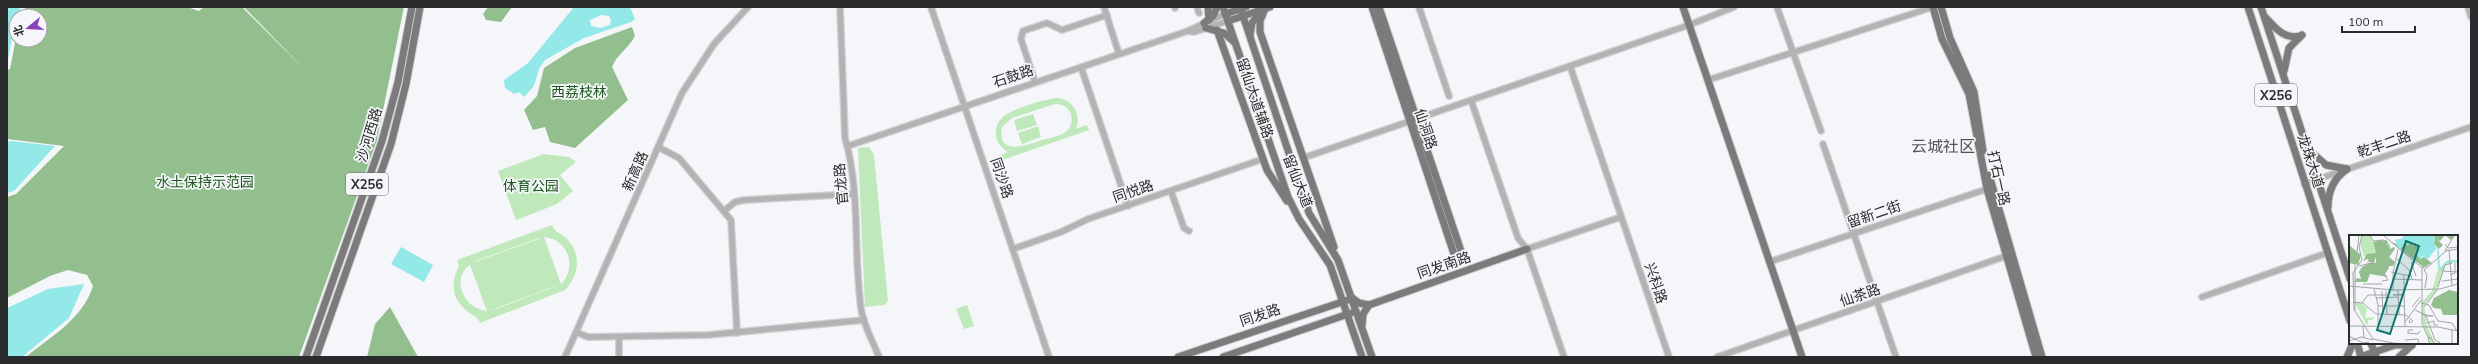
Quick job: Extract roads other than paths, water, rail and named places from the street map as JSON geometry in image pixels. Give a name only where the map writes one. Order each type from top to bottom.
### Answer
[{"type":"main road","name":"沙河西路","points":[[306,357],[382,141],[399,75],[412,7]]},
{"type":"main road","name":"沙河西路","points":[[316,357],[391,144],[406,84],[420,7]]},
{"type":"main road","points":[[1206,24],[1208,7]]},
{"type":"main road","points":[[1206,24],[1217,7]]},
{"type":"main road","name":"仙洞路","points":[[1372,7],[1413,120],[1460,259]]},
{"type":"main road","name":"仙洞路","points":[[1379,7],[1413,120]]},
{"type":"main road","points":[[1683,7],[1802,357]]},
{"type":"main road","name":"打石一路","points":[[1933,7],[1942,38],[1970,94],[1987,189],[2042,357]]},
{"type":"main road","name":"打石一路","points":[[1941,7],[1950,38],[1974,92],[1985,159],[2008,256],[2036,357]]},
{"type":"main road","name":"龙珠大道","points":[[2248,7],[2304,184],[2349,318]]},
{"type":"main road","name":"龙珠大道","points":[[2262,7],[2349,277]]},
{"type":"main road","name":"石鼓路","points":[[1225,14],[1242,8]]},
{"type":"main road","name":"留仙大道","points":[[1242,8],[1251,42],[1309,212],[1316,226],[1331,247],[1341,267],[1372,357]]},
{"type":"main road","points":[[1251,42],[1251,25],[1258,14],[1268,8]]},
{"type":"main road","name":"石鼓路","points":[[1225,14],[1243,16],[1268,8]]},
{"type":"main road","name":"留仙大道辅路","points":[[1268,8],[1260,21],[1260,32],[1341,267]]},
{"type":"main road","name":"留仙大道","points":[[1225,14],[1285,190],[1296,214],[1328,260],[1362,357]]},
{"type":"main road","points":[[2264,16],[2287,36],[2302,35],[2289,48],[2284,63],[2284,75]]},
{"type":"main road","points":[[1206,24],[1230,37],[1236,45]]},
{"type":"main road","name":"留仙大道辅路","points":[[1217,30],[1271,179],[1296,214]]},
{"type":"main road","points":[[1263,77],[1287,111]]},
{"type":"main road","points":[[1247,79],[1247,113]]},
{"type":"main road","points":[[2307,147],[2326,165],[2347,169]]},
{"type":"main road","points":[[2328,213],[2332,188],[2339,176],[2347,169]]},
{"type":"main road","name":"同发南路","points":[[1369,305],[1527,249]]},
{"type":"main road","points":[[1351,298],[1359,303],[1369,305],[1363,314],[1362,327]]},
{"type":"main road","name":"同发路","points":[[1178,357],[1351,298]]},
{"type":"main road","name":"同发路","points":[[1223,357],[1356,312]]},
{"type":"main road","points":[[2347,357],[2353,344]]},
{"type":"main road","points":[[2357,344],[2361,357],[2375,355],[2395,345]]},
{"type":"main road","points":[[2371,344],[2375,355]]},
{"type":"main road","points":[[2389,344],[2412,345],[2398,357]]},
{"type":"street","name":"新高路","points":[[565,357],[676,106],[697,68],[723,33],[748,7]]},
{"type":"street","name":"官龙路","points":[[840,7],[845,138],[848,146],[854,194],[861,307],[864,320],[879,357]]},
{"type":"street","name":"同沙路","points":[[931,7],[1049,357]]},
{"type":"street","points":[[1104,7],[1120,54]]},
{"type":"street","points":[[1419,7],[1449,96]]},
{"type":"street","points":[[1303,158],[1689,25],[1734,7]]},
{"type":"street","points":[[1777,7],[1821,131]]},
{"type":"street","points":[[1708,80],[1933,7]]},
{"type":"street","points":[[2468,7],[2471,17]]},
{"type":"street","name":"石鼓路","points":[[848,146],[1188,31],[1225,14]]},
{"type":"street","points":[[1035,82],[1020,39],[1023,31],[1047,23],[1062,30],[1107,15]]},
{"type":"street","name":"兴科路","points":[[1570,66],[1669,357]]},
{"type":"street","points":[[1081,67],[1128,206]]},
{"type":"street","points":[[1472,100],[1518,238],[1527,249],[1564,357]]},
{"type":"street","name":"乾丰二路","points":[[2304,184],[2471,127]]},
{"type":"street","points":[[1823,144],[1896,357]]},
{"type":"street","points":[[658,147],[679,158],[731,220],[737,333]]},
{"type":"street","name":"同悦路","points":[[1013,248],[1061,232],[1088,219],[1263,159]]},
{"type":"street","name":"留新二街","points":[[1769,262],[1987,189]]},
{"type":"street","points":[[1171,191],[1184,228],[1189,231]]},
{"type":"street","points":[[724,211],[735,202],[744,200],[854,194]]},
{"type":"street","points":[[1527,249],[1621,217]]},
{"type":"street","points":[[2202,297],[2327,253]]},
{"type":"street","name":"仙茶路","points":[[1717,357],[2008,256]]},
{"type":"street","points":[[576,332],[588,337],[708,336],[864,320]]},
{"type":"street","points":[[618,337],[619,357]]},
{"type":"water","points":[[7,7],[21,7],[8,8],[8,48],[10,48],[7,65]]},
{"type":"water","points":[[574,7],[630,7],[635,19],[631,22],[584,38],[545,60],[539,69],[534,86],[524,97],[519,92],[514,94],[505,88],[504,80],[528,63]],"holes":[[[601,15],[609,16],[611,20],[610,25],[600,28],[591,26],[590,20]]]},
{"type":"water","points":[[11,141],[55,146],[14,191],[7,193],[7,142]]},
{"type":"water","points":[[401,247],[433,265],[424,282],[391,264]]},
{"type":"water","points":[[84,284],[69,318],[22,357],[7,357],[7,308],[48,289]]},
{"type":"district","name":"云城社区","points":[[1943,146]]},
{"type":"park label","name":"西荔枝林","points":[[579,92]]},
{"type":"park label","name":"水土保持示范园","points":[[205,182]]},
{"type":"park label","name":"体育公园","points":[[531,186]]}]
